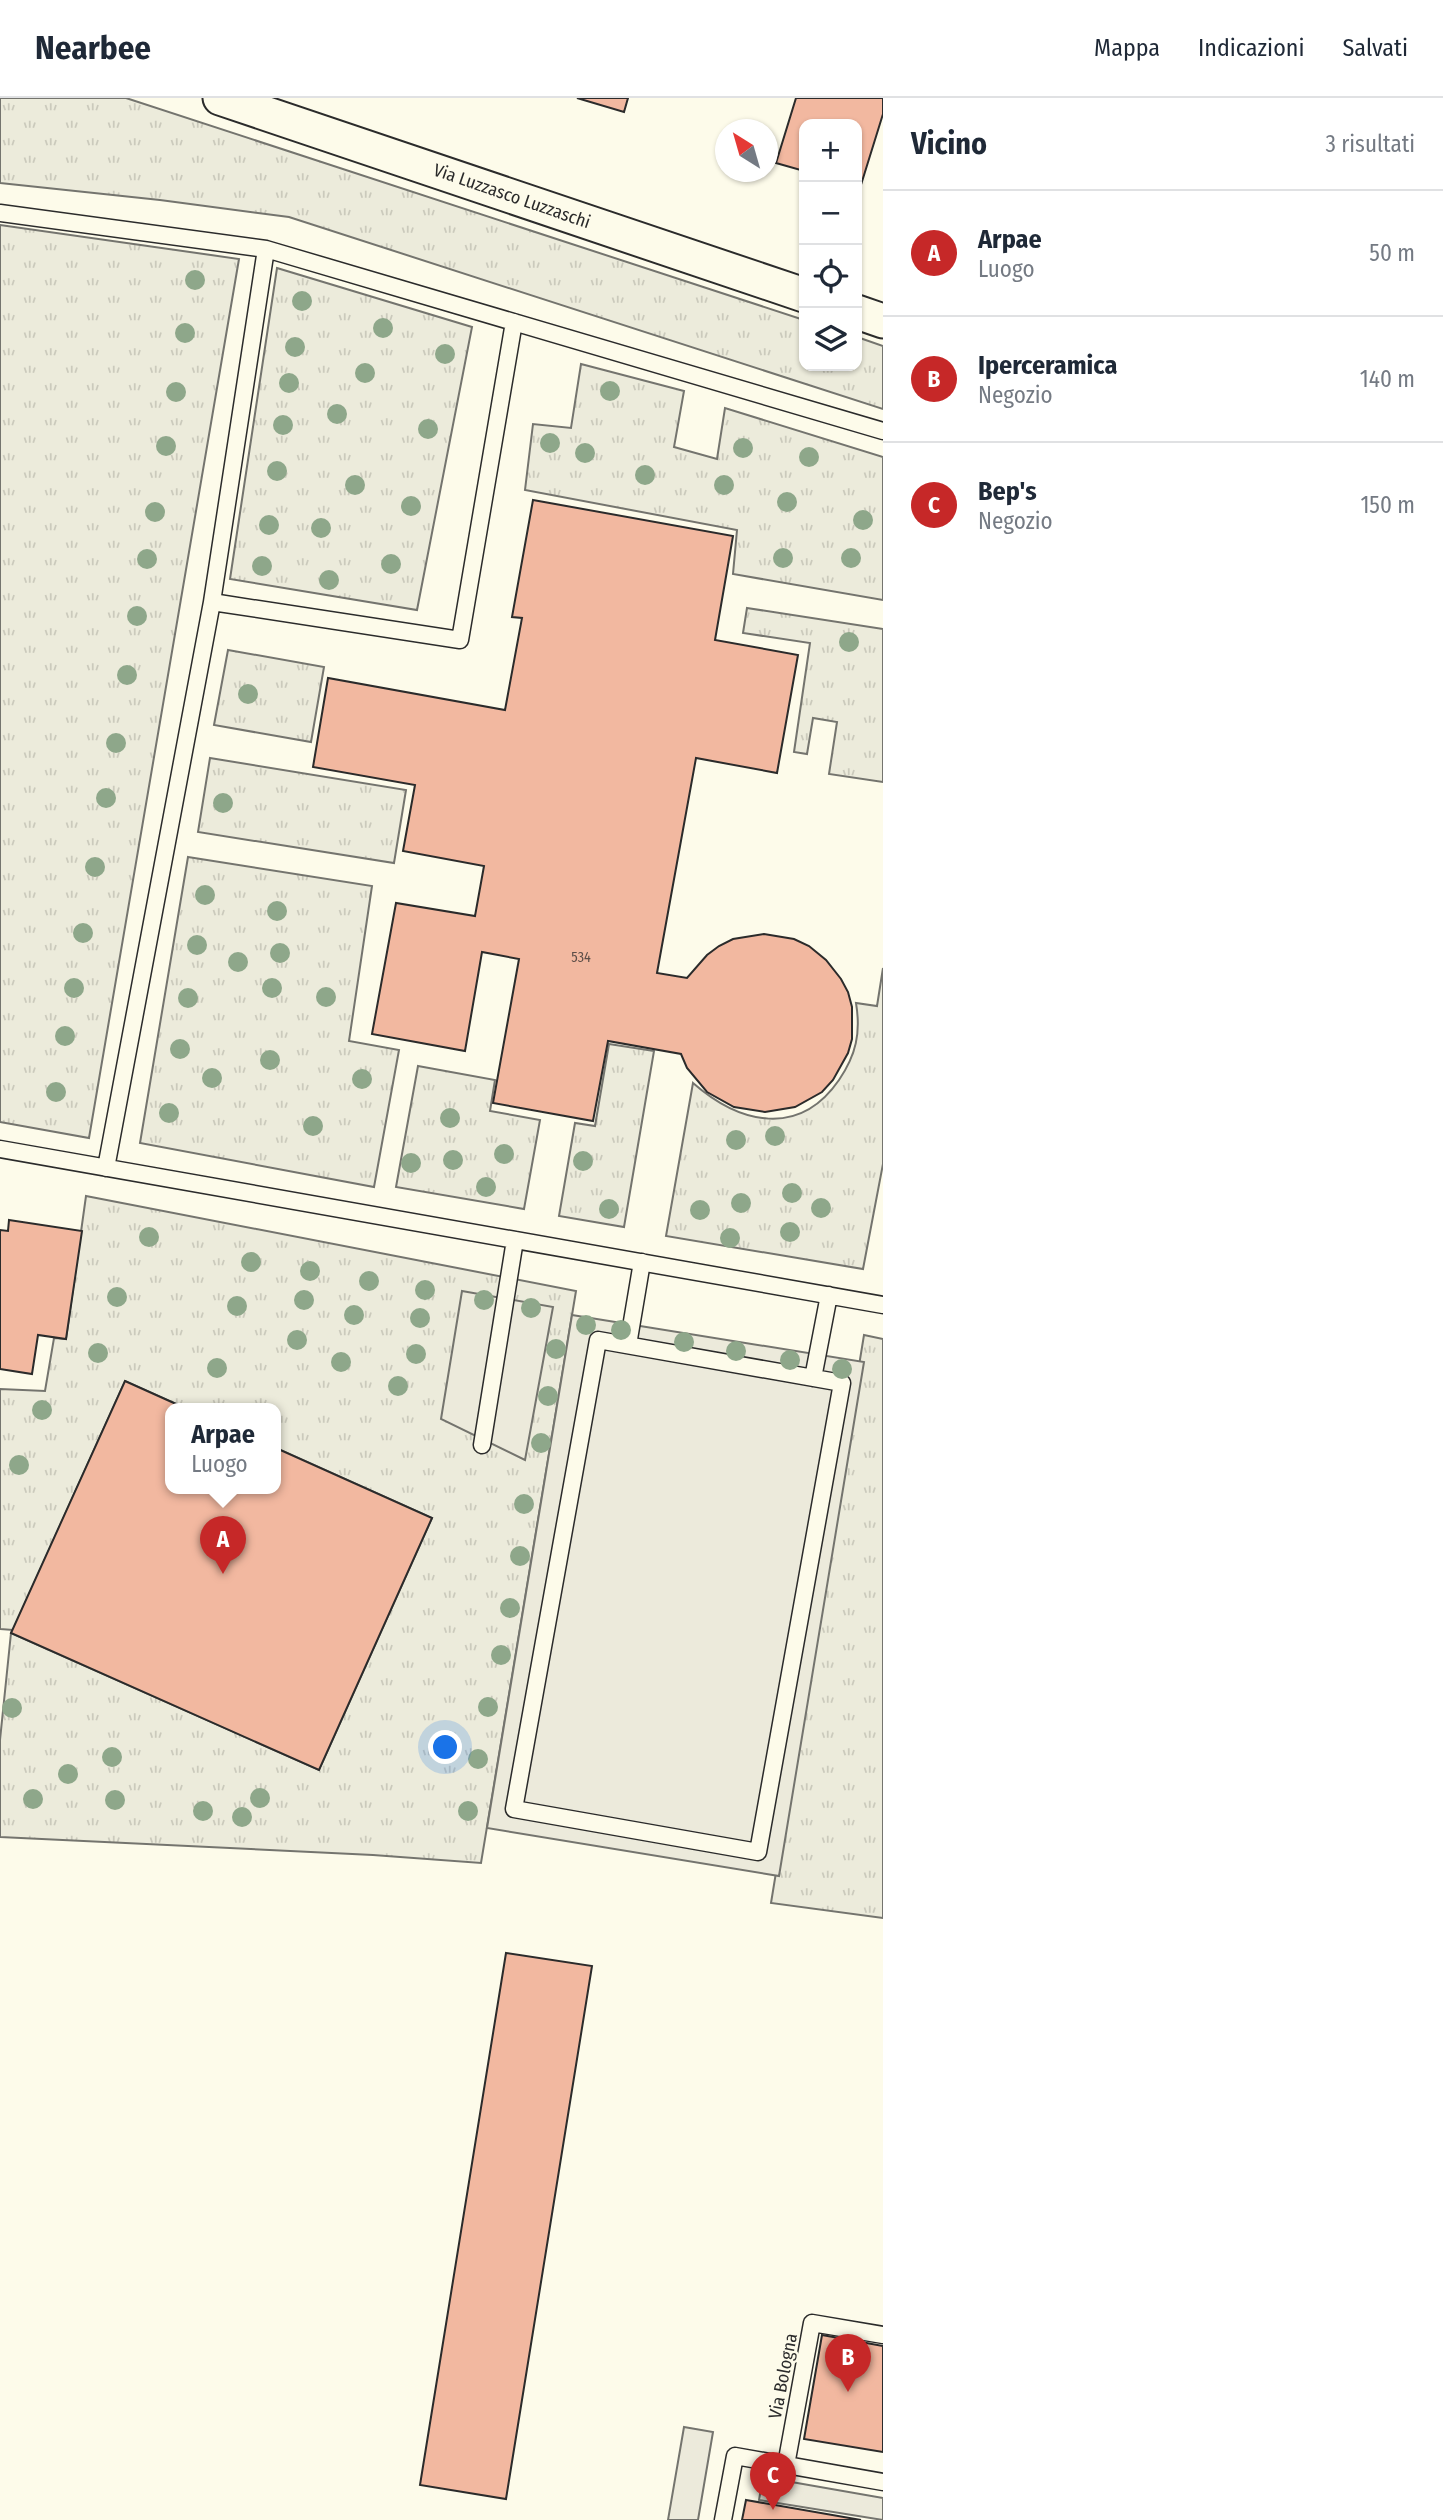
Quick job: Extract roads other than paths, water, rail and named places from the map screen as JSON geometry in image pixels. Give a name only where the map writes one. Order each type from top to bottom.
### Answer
[{"type":"street","name":"Via Luzzasco Luzzaschi","points":[[220,98],[278,107],[799,293]]},
{"type":"street","points":[[862,315],[883,321]]},
{"type":"lane","points":[[0,213],[266,249],[883,431]]},
{"type":"lane","points":[[106,1168],[212,602],[266,249]]},
{"type":"lane","points":[[212,602],[460,640],[514,322]]},
{"type":"lane","points":[[0,1149],[883,1305]]},
{"type":"lane","points":[[482,1445],[515,1240]]},
{"type":"lane","points":[[628,1345],[642,1262]]},
{"type":"lane","points":[[813,1378],[829,1295]]},
{"type":"lane","points":[[598,1340],[628,1345],[842,1383],[758,1852],[513,1809],[598,1340]]},
{"type":"lane","name":"Via Bologna","points":[[786,2465],[813,2323],[883,2335]]},
{"type":"lane","points":[[723,2520],[735,2456],[883,2482]]},
{"type":"place","name":"Arpae","points":[[223,1574]]},
{"type":"place","name":"Iperceramica","points":[[848,2392]]},
{"type":"place","name":"Bep's","points":[[773,2510]]}]
